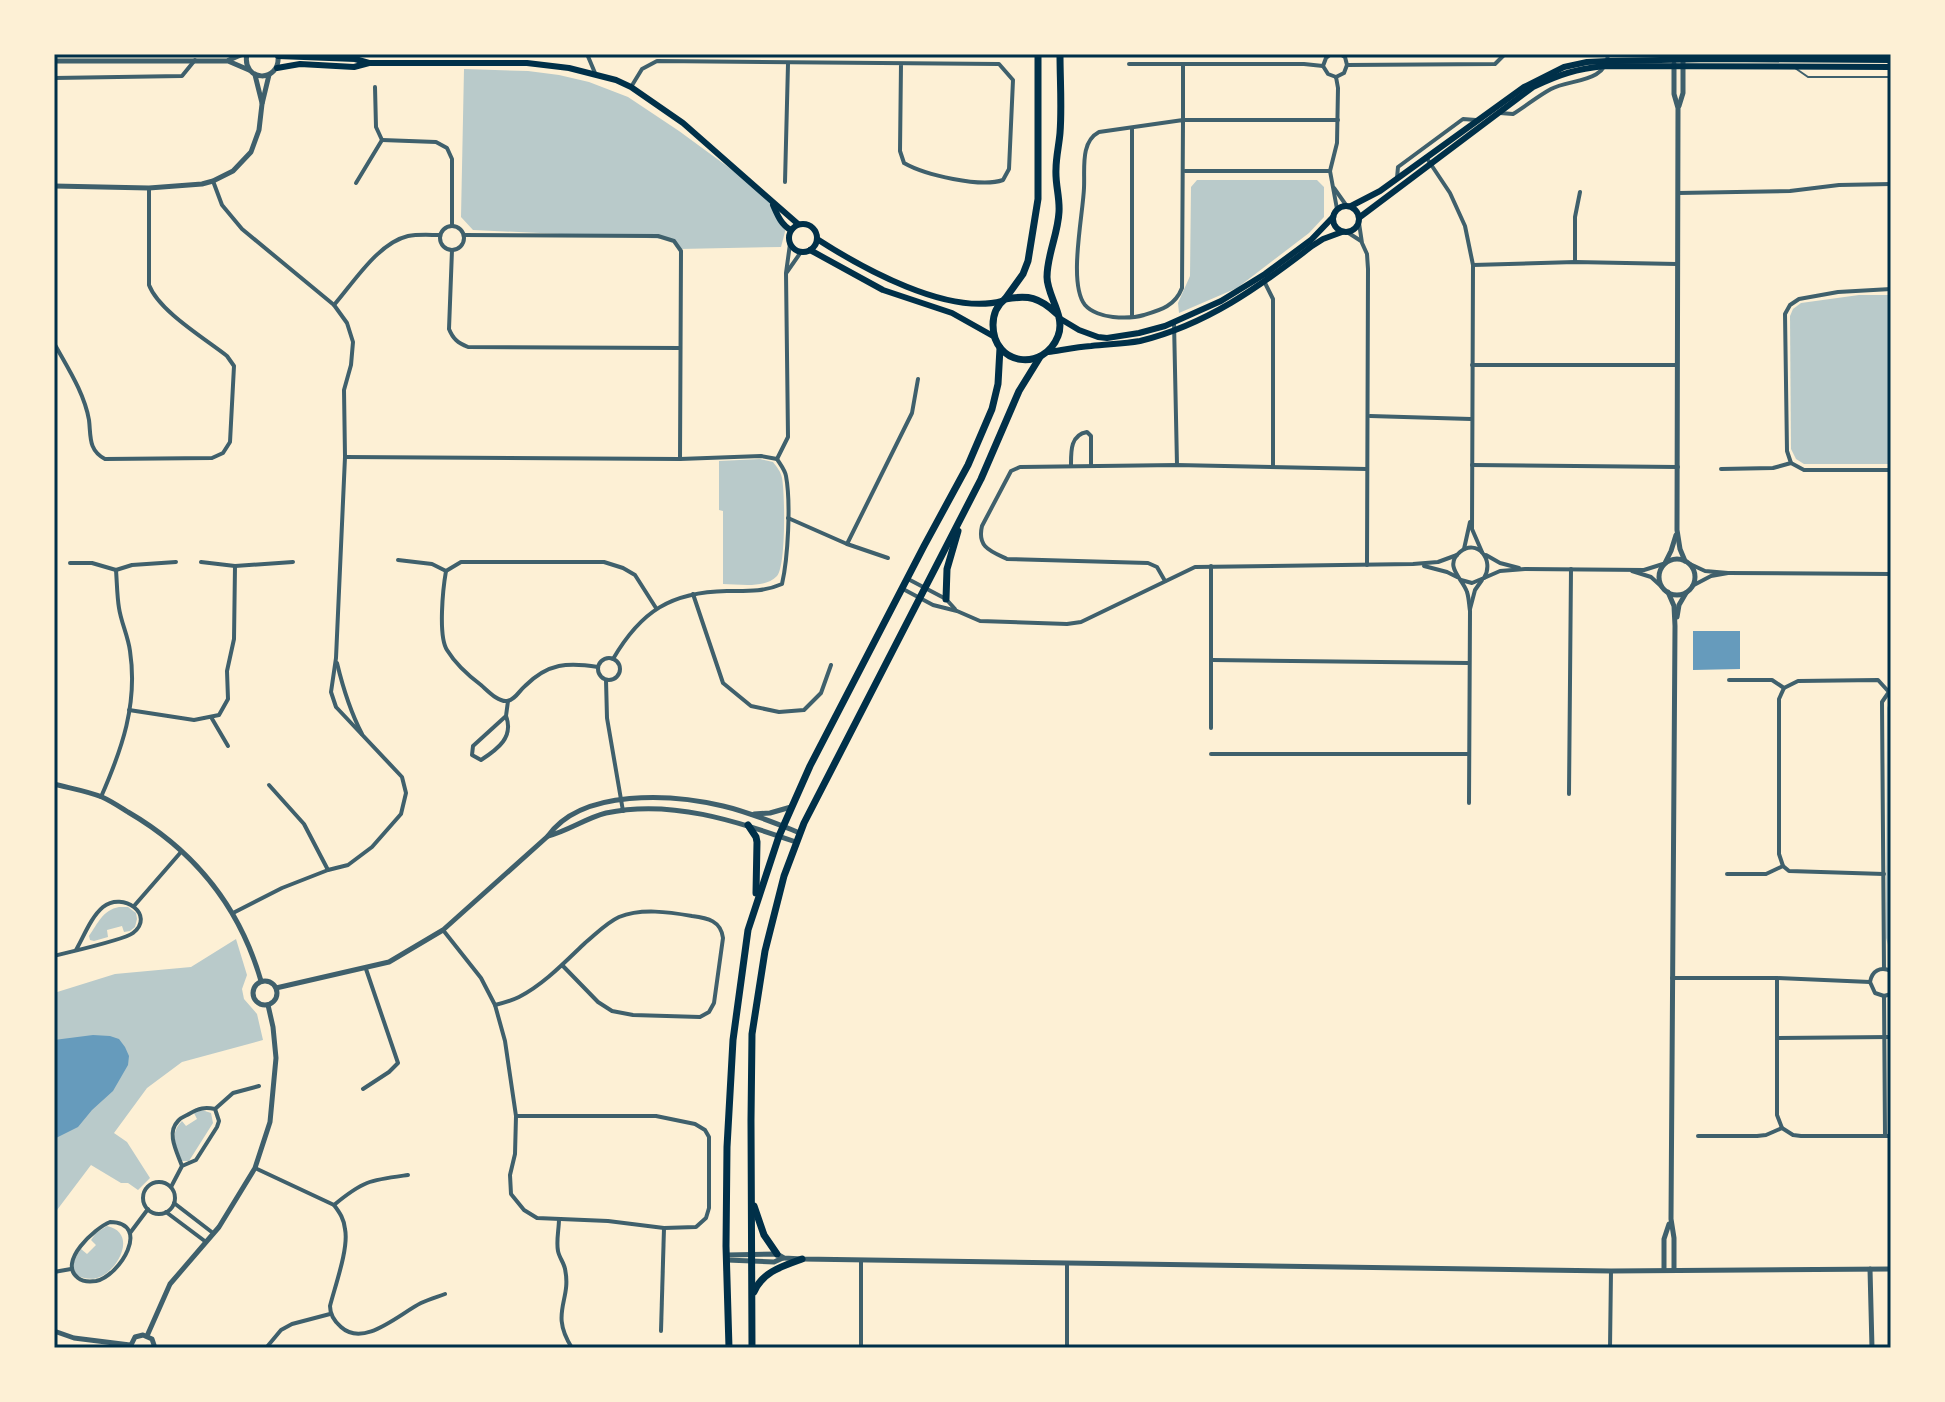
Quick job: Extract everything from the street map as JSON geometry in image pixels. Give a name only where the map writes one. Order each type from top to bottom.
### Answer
[{"type":"main road","points":[[1038,54],[1038,199],[1028,261],[1023,274],[993,314],[993,336],[1000,348],[1008,355],[1029,360],[1048,352],[1138,341],[1174,326],[1263,279],[1323,239],[1354,230],[1359,220],[1478,120],[1544,75],[1575,64],[1607,60],[1793,67],[1891,67]]},
{"type":"main road","points":[[1048,352],[1058,336],[1058,316],[1047,279],[1060,210],[1056,170],[1060,127],[1060,54]]},
{"type":"main road","points":[[278,55],[355,59],[369,63]]},
{"type":"main road","points":[[1683,63],[1826,57],[1891,60]]},
{"type":"main road","points":[[1263,279],[1311,240],[1337,209],[1380,191],[1533,87],[1556,75],[1607,60]]},
{"type":"main road","points":[[277,68],[300,64],[354,67],[369,63],[527,63],[595,73],[631,87],[683,123],[798,224]]},
{"type":"main road","points":[[769,197],[780,220],[791,230]]},
{"type":"main road","points":[[1348,206],[1357,210],[1359,220]]},
{"type":"main road","points":[[1333,217],[1335,226],[1344,232]]},
{"type":"main road","points":[[798,224],[812,226],[817,239],[814,247],[801,252],[796,250],[790,244],[791,230],[798,224]]},
{"type":"main road","points":[[817,239],[889,280],[933,295],[971,304],[1033,297],[1046,303],[1058,316],[1079,330],[1098,337],[1174,326]]},
{"type":"main road","points":[[810,250],[883,290],[952,313],[993,336]]},
{"type":"main road","points":[[729,1348],[727,1147],[733,1040],[748,930],[779,836],[810,766],[968,465],[992,409],[998,384],[1000,348]]},
{"type":"main road","points":[[752,1348],[752,1034],[765,951],[784,876],[800,833],[981,479],[1019,391],[1040,357]]},
{"type":"main road","points":[[946,599],[947,569],[964,513]]},
{"type":"main road","points":[[748,825],[757,842],[755,907]]},
{"type":"main road","points":[[751,1201],[764,1235],[780,1256]]},
{"type":"main road","points":[[752,1298],[758,1282],[777,1268],[802,1259]]},
{"type":"street","points":[[228,61],[245,54],[249,70]]},
{"type":"street","points":[[484,63],[490,54]]},
{"type":"street","points":[[587,54],[595,73]]},
{"type":"street","points":[[749,54],[749,63]]},
{"type":"street","points":[[1323,66],[1331,54]]},
{"type":"street","points":[[1323,66],[1328,74],[1336,77],[1344,73],[1347,65],[1345,57],[1340,54]]},
{"type":"street","points":[[1347,65],[1495,64],[1505,54]]},
{"type":"street","points":[[54,61],[105,57],[199,58],[228,61],[262,77],[277,68],[278,55]]},
{"type":"street","points":[[54,78],[177,77],[182,76],[199,58]]},
{"type":"street","points":[[1498,112],[1513,114],[1553,87],[1594,76],[1602,70],[1607,60]]},
{"type":"street","points":[[631,87],[642,69],[657,61],[999,64],[1013,80],[1009,169],[1003,180],[973,183],[914,169],[904,163],[900,151],[901,64]]},
{"type":"street","points":[[1674,63],[1674,94],[1678,108],[1677,530],[1680,549],[1695,575],[1679,605],[1675,626]]},
{"type":"street","points":[[1678,108],[1683,93],[1683,63]]},
{"type":"street","points":[[785,182],[788,64]]},
{"type":"street","points":[[1129,64],[1323,66]]},
{"type":"street","points":[[1183,65],[1183,120],[1184,171],[1182,288],[1178,299],[1166,307],[1140,317],[1109,317],[1085,304],[1077,286],[1087,144],[1092,136],[1099,132],[1183,120],[1338,120]]},
{"type":"street","points":[[255,75],[262,104]]},
{"type":"street","points":[[54,186],[149,188],[202,184],[233,171],[251,152],[259,130],[269,75]]},
{"type":"street","points":[[1336,77],[1337,143],[1330,171],[1337,209]]},
{"type":"street","points":[[375,87],[376,127],[382,140]]},
{"type":"street","points":[[1397,178],[1398,167],[1463,119],[1478,120]]},
{"type":"street","points":[[1132,127],[1132,317]]},
{"type":"street","points":[[356,183],[382,140]]},
{"type":"street","points":[[382,140],[436,142],[447,148],[452,159],[452,225]]},
{"type":"street","points":[[1428,160],[1450,193],[1465,226],[1473,265],[1472,529],[1488,568],[1475,590],[1470,611]]},
{"type":"street","points":[[1184,171],[1330,171]]},
{"type":"street","points":[[213,181],[222,205],[242,229],[334,305],[347,323],[353,342],[344,390],[345,457],[336,658],[331,692],[336,707],[402,777],[406,793],[401,814],[372,847],[348,865],[282,888],[233,913]]},
{"type":"street","points":[[1678,193],[1790,191],[1839,185],[1891,184]]},
{"type":"street","points":[[1333,186],[1348,206]]},
{"type":"street","points":[[54,343],[80,390],[89,418],[91,444],[97,455],[105,459],[212,458],[223,453],[230,442],[234,366],[227,356],[166,309],[152,294],[149,285],[149,188]]},
{"type":"street","points":[[1575,262],[1575,217],[1580,192]]},
{"type":"street","points":[[1359,220],[1362,243]]},
{"type":"street","points":[[445,227],[459,227],[465,235],[464,243],[452,250],[443,246],[440,235],[445,227]]},
{"type":"street","points":[[1344,232],[1358,238],[1367,254],[1367,565]]},
{"type":"street","points":[[334,305],[382,249],[409,235],[440,235]]},
{"type":"street","points":[[465,235],[658,236],[674,241],[681,251],[680,459]]},
{"type":"street","points":[[777,459],[788,437],[786,273],[790,244]]},
{"type":"street","points":[[452,250],[449,329],[453,338],[468,347],[680,348]]},
{"type":"street","points":[[786,273],[801,252]]},
{"type":"street","points":[[1473,265],[1575,262],[1677,264]]},
{"type":"street","points":[[1263,279],[1273,299],[1273,466]]},
{"type":"street","points":[[1891,289],[1838,292],[1799,299],[1790,305],[1785,314],[1787,451],[1791,463],[1804,470],[1891,470]]},
{"type":"street","points":[[1174,326],[1177,465]]},
{"type":"street","points":[[1472,365],[1676,365]]},
{"type":"street","points":[[847,544],[912,413],[918,379]]},
{"type":"street","points":[[1369,416],[1471,419]]},
{"type":"street","points":[[1071,466],[1071,449],[1075,439],[1087,432],[1091,436],[1091,466]]},
{"type":"street","points":[[345,457],[680,459],[761,456],[777,459],[786,474],[788,518],[786,569],[782,584],[768,591],[704,591],[656,608],[631,631],[613,659],[602,661],[598,667],[599,674],[606,680],[607,718],[623,811]]},
{"type":"street","points":[[1721,469],[1773,468],[1791,463]]},
{"type":"street","points":[[1165,581],[1157,567],[1148,563],[1013,560],[989,550],[982,542],[982,526],[1011,471],[1020,467],[1177,465],[1367,469]]},
{"type":"street","points":[[1471,465],[1678,467]]},
{"type":"street","points":[[1464,550],[1472,512]]},
{"type":"street","points":[[788,518],[888,558]]},
{"type":"street","points":[[1662,587],[1659,575],[1677,530]]},
{"type":"street","points":[[903,589],[919,599],[972,619],[1067,624],[1081,622],[1195,567],[1413,564],[1438,562],[1473,548],[1500,563],[1525,569]]},
{"type":"street","points":[[1457,555],[1453,564],[1455,574],[1467,591],[1470,611],[1469,803]]},
{"type":"street","points":[[1413,564],[1472,583],[1500,571],[1644,570],[1674,559],[1705,571],[1728,573],[1891,574]]},
{"type":"street","points":[[398,560],[432,564],[446,571]]},
{"type":"street","points":[[70,563],[92,563],[116,570],[132,565],[176,562]]},
{"type":"street","points":[[201,562],[235,566],[293,562]]},
{"type":"street","points":[[598,667],[575,664],[554,667],[537,675],[514,698],[502,701],[473,679],[445,648],[441,601],[446,571],[461,562],[604,562],[635,575],[656,608]]},
{"type":"street","points":[[129,710],[194,720],[219,715],[228,699],[227,671],[234,639],[235,566]]},
{"type":"street","points":[[1211,566],[1211,728]]},
{"type":"street","points":[[1626,568],[1651,577],[1668,592],[1677,595],[1711,576],[1728,573]]},
{"type":"street","points":[[1569,794],[1571,569]]},
{"type":"street","points":[[101,797],[128,728],[132,685],[130,650],[119,608],[116,570]]},
{"type":"street","points":[[908,579],[946,599],[957,611]]},
{"type":"street","points":[[1668,592],[1674,606],[1675,626],[1671,978],[1671,1219],[1674,1269]]},
{"type":"street","points":[[693,594],[723,683],[751,706],[779,712],[804,710],[821,693],[831,665]]},
{"type":"street","points":[[336,658],[348,704],[365,740]]},
{"type":"street","points":[[606,680],[613,679],[619,671],[613,659]]},
{"type":"street","points":[[1212,660],[1469,663]]},
{"type":"street","points":[[1729,680],[1772,680],[1784,688]]},
{"type":"street","points":[[1884,874],[1789,871],[1783,866],[1779,854],[1779,699],[1784,688],[1798,681],[1878,680],[1890,690],[1882,702],[1884,874],[1884,969]]},
{"type":"street","points":[[506,716],[473,746],[472,755],[481,760],[509,734],[506,716],[508,701]]},
{"type":"street","points":[[211,717],[228,746]]},
{"type":"street","points":[[1211,754],[1469,754]]},
{"type":"street","points":[[54,784],[101,797],[150,825],[183,851],[215,885],[233,913],[254,957],[261,981]]},
{"type":"street","points":[[269,785],[304,824],[328,870]]},
{"type":"street","points":[[276,988],[389,962],[443,930],[548,836],[555,826],[569,816],[595,806],[620,800],[660,798],[694,801],[725,806],[800,833]]},
{"type":"street","points":[[749,815],[792,807]]},
{"type":"street","points":[[548,836],[592,818],[623,811],[667,809],[720,817],[796,842]]},
{"type":"street","points":[[134,906],[183,851]]},
{"type":"street","points":[[1727,874],[1766,874],[1783,866]]},
{"type":"street","points":[[54,956],[76,950],[132,934],[140,925],[140,916],[134,906],[122,902],[109,903],[100,910],[76,950]]},
{"type":"street","points":[[495,1005],[518,998],[534,987],[608,924],[623,916],[637,912],[694,916],[711,920],[718,924],[722,932],[714,1003],[709,1012],[700,1017],[633,1015],[612,1011],[598,1002],[562,965]]},
{"type":"street","points":[[443,930],[481,978],[495,1005],[505,1041],[516,1116],[511,1194],[524,1210],[537,1218],[608,1221],[664,1228],[696,1227],[706,1218],[709,1208],[709,1137],[705,1130],[695,1124],[656,1116],[516,1116]]},
{"type":"street","points":[[363,1089],[398,1063],[366,969]]},
{"type":"street","points":[[1891,971],[1884,969],[1873,974],[1870,982],[1875,993],[1884,996],[1891,994]]},
{"type":"street","points":[[1671,978],[1870,982]]},
{"type":"street","points":[[1777,978],[1777,1115],[1782,1128],[1793,1135],[1888,1136],[1888,1037],[1884,996]]},
{"type":"street","points":[[261,981],[270,982],[276,988],[276,999],[268,1005],[258,1004],[253,998],[253,989],[261,981]]},
{"type":"street","points":[[147,1336],[170,1284],[213,1233],[255,1168],[270,1122],[276,1058],[268,1005]]},
{"type":"street","points":[[1778,1038],[1888,1037]]},
{"type":"street","points":[[215,1109],[233,1093],[259,1086]]},
{"type":"street","points":[[182,1166],[172,1140],[177,1121],[198,1108],[215,1109]]},
{"type":"street","points":[[171,1187],[182,1166],[196,1160],[217,1127],[219,1121],[215,1109]]},
{"type":"street","points":[[1698,1136],[1757,1136],[1782,1128]]},
{"type":"street","points":[[255,1168],[334,1205],[342,1217],[345,1245],[330,1314],[346,1332],[358,1335],[372,1332],[422,1303],[445,1294]]},
{"type":"street","points":[[334,1205],[370,1180],[408,1175]]},
{"type":"street","points":[[162,1182],[171,1187],[174,1203],[165,1212],[155,1213],[148,1209],[143,1199],[151,1184],[162,1182]]},
{"type":"street","points":[[174,1203],[213,1233]]},
{"type":"street","points":[[130,1233],[148,1209]]},
{"type":"street","points":[[165,1212],[206,1242]]},
{"type":"street","points":[[559,1219],[558,1250],[565,1268],[566,1282],[560,1314],[564,1335],[572,1348]]},
{"type":"street","points":[[1664,1269],[1664,1239],[1671,1219]]},
{"type":"street","points":[[116,1222],[130,1233],[128,1251],[114,1272],[104,1279],[83,1281],[75,1277],[71,1269],[72,1258],[101,1225],[116,1222]]},
{"type":"street","points":[[661,1331],[664,1228]]},
{"type":"street","points":[[727,1258],[780,1256],[802,1259],[1611,1271],[1891,1269]]},
{"type":"street","points":[[861,1260],[861,1348]]},
{"type":"street","points":[[1067,1263],[1067,1348]]},
{"type":"street","points":[[54,1272],[71,1269]]},
{"type":"street","points":[[1870,1269],[1872,1348]]},
{"type":"street","points":[[1610,1348],[1611,1271]]},
{"type":"street","points":[[266,1348],[281,1330],[292,1324],[330,1314]]},
{"type":"street","points":[[54,1331],[74,1338],[130,1346],[138,1335],[147,1336],[155,1348]]},
{"type":"lane","points":[[1793,67],[1808,77],[1891,77]]},
{"type":"shaded area","points":[[464,69],[559,75],[589,82],[628,97],[769,197],[786,228],[781,247],[679,249],[674,241],[667,239],[473,230],[461,217]]},
{"type":"shaded area","points":[[1197,180],[1317,180],[1324,187],[1324,217],[1309,233],[1237,288],[1179,313],[1178,303],[1190,276],[1191,187]]},
{"type":"shaded area","points":[[1859,295],[1891,295],[1891,464],[1804,464],[1796,459],[1791,449],[1790,316],[1801,303]]},
{"type":"shaded area","points":[[760,459],[773,462],[782,478],[784,529],[780,570],[766,583],[723,584],[719,461]]},
{"type":"shaded area","points":[[1891,697],[1891,955],[1886,938],[1886,910],[1887,708]]},
{"type":"shaded area","points":[[119,907],[128,907],[136,913],[135,927],[124,932],[122,926],[107,930],[108,937],[90,940],[89,936],[101,918]]},
{"type":"shaded area","points":[[236,939],[247,975],[242,989],[244,999],[257,1014],[263,1040],[182,1062],[147,1088],[114,1133],[127,1142],[150,1178],[138,1190],[91,1165],[54,1214],[54,993],[115,974],[191,967]]},
{"type":"shaded area","points":[[202,1110],[211,1113],[213,1123],[189,1161],[182,1161],[175,1140],[176,1131],[182,1121],[186,1126],[197,1119],[194,1113]]},
{"type":"shaded area","points":[[107,1226],[122,1236],[122,1253],[104,1275],[89,1279],[77,1276],[74,1265],[79,1252],[81,1249],[87,1254],[96,1245],[91,1240],[96,1233]]},
{"type":"water","points":[[1693,631],[1740,631],[1740,669],[1693,670]]},
{"type":"water","points":[[93,1035],[119,1039],[129,1056],[128,1065],[113,1091],[78,1127],[54,1139],[54,1040]]}]
